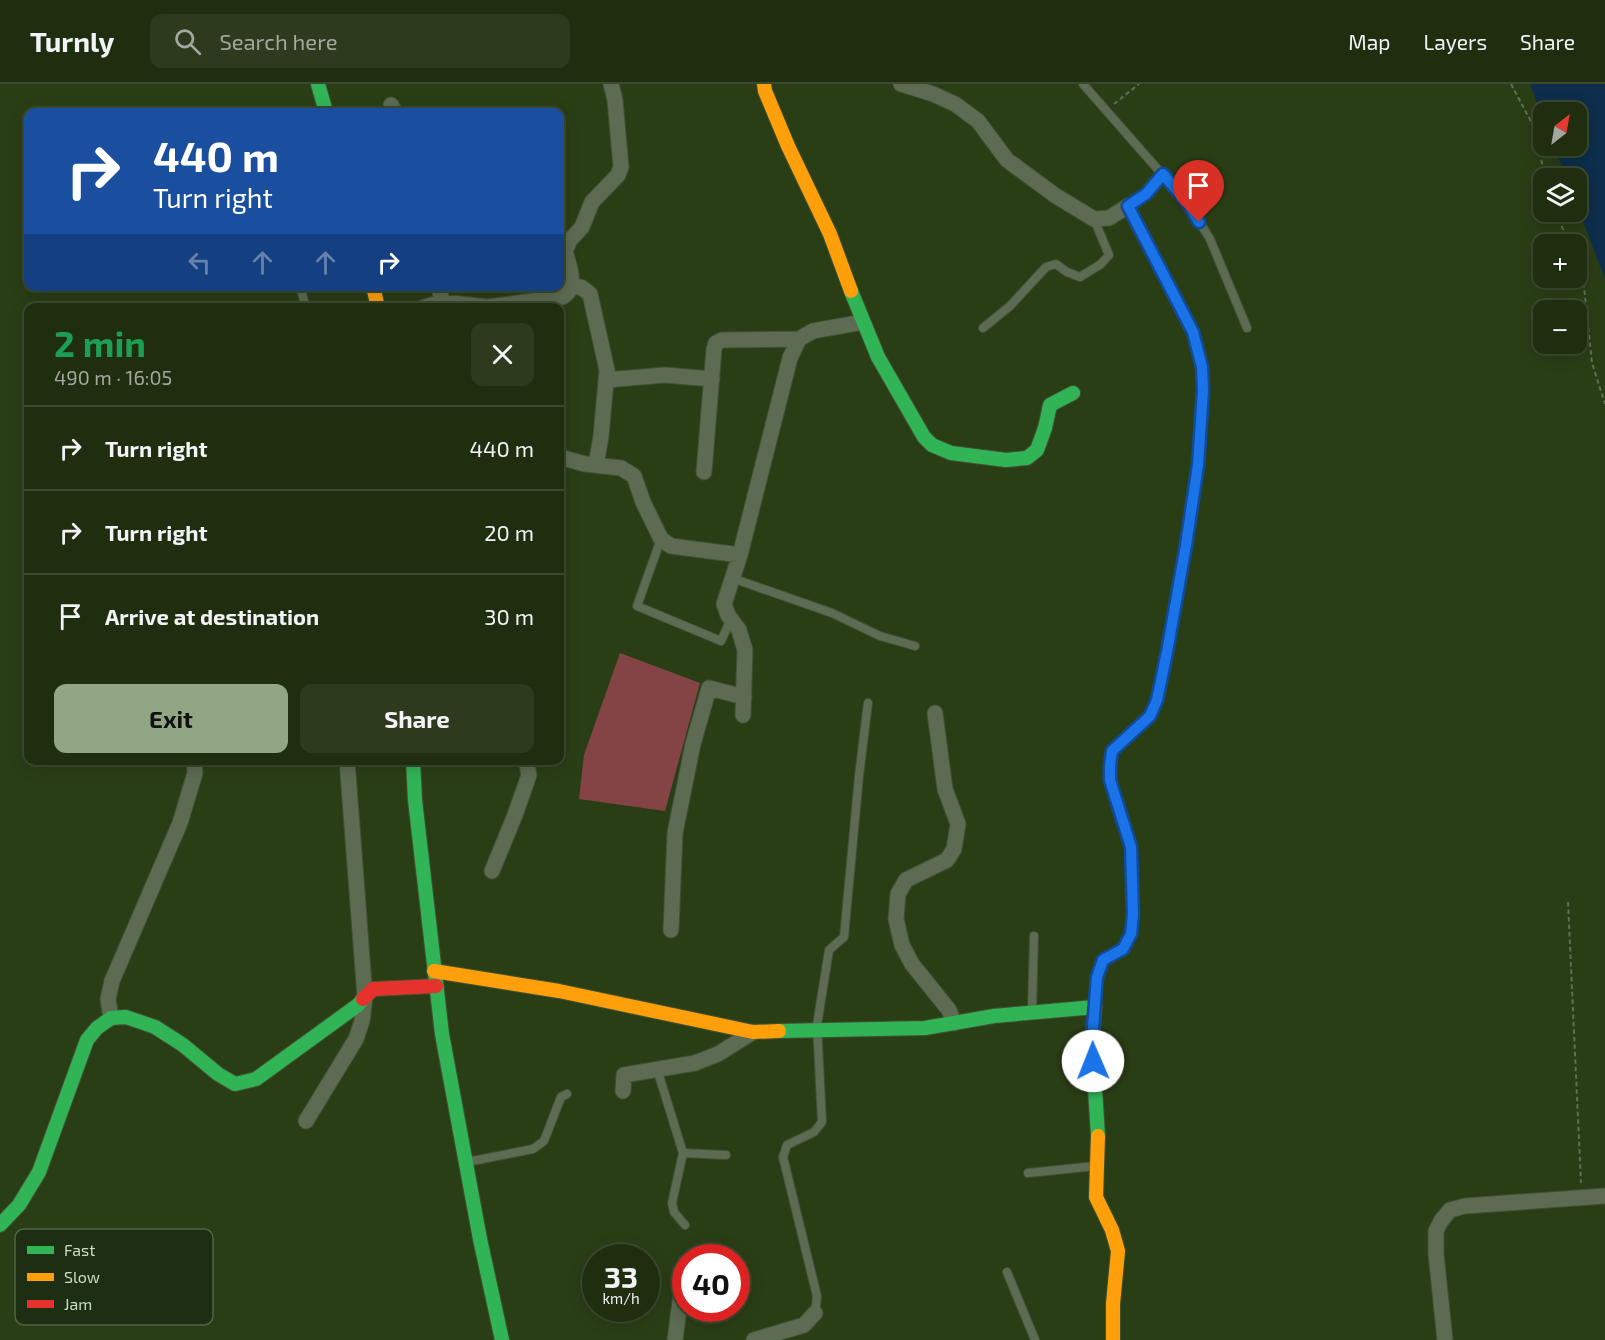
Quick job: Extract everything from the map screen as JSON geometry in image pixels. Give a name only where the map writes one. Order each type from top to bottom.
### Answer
[{"type":"street","points":[[318,84],[325,108]]},
{"type":"street","points":[[518,303],[562,297],[572,287],[565,251],[570,240],[582,227],[592,202],[618,176],[621,167],[615,100],[611,84]]},
{"type":"street","points":[[764,84],[788,146],[830,234],[878,357],[924,437],[932,445],[951,453],[1006,460],[1027,458],[1037,450],[1046,428],[1050,405],[1073,393]]},
{"type":"street","points":[[901,84],[955,104],[978,121],[1008,160],[1056,196],[1094,219],[1109,218],[1128,206]]},
{"type":"street","points":[[572,287],[581,287],[590,294],[606,370],[601,436],[596,465]]},
{"type":"street","points":[[440,291],[442,302]]},
{"type":"street","points":[[439,303],[449,303]]},
{"type":"street","points":[[704,472],[716,343],[722,340],[799,339],[813,331],[863,322]]},
{"type":"street","points":[[743,715],[745,650],[739,630],[724,604],[740,555],[790,358],[799,339]]},
{"type":"street","points":[[606,380],[665,375],[712,379]]},
{"type":"street","points":[[564,458],[585,464],[621,468],[634,476],[643,502],[661,539],[671,546],[740,555]]},
{"type":"street","points":[[671,930],[675,832],[693,744],[709,688],[744,697]]},
{"type":"street","points":[[935,713],[945,789],[958,824],[954,849],[947,860],[906,880],[898,894],[896,919],[902,945],[912,964],[949,1010],[954,1023]]},
{"type":"street","points":[[111,1018],[108,999],[112,981],[180,823],[195,773],[194,765]]},
{"type":"street","points":[[306,1121],[356,1039],[366,997],[347,765]]},
{"type":"street","points":[[413,765],[415,800],[441,1034],[502,1340]]},
{"type":"street","points":[[492,871],[529,775],[527,765]]},
{"type":"street","points":[[434,971],[559,991],[753,1032],[925,1028],[994,1016],[1095,1007],[1092,1041],[1098,1123],[1096,1197],[1112,1230],[1118,1251],[1113,1304],[1113,1340]]},
{"type":"street","points":[[0,1225],[19,1205],[39,1172],[87,1040],[97,1028],[111,1018],[126,1017],[155,1028],[183,1045],[218,1074],[235,1084],[256,1079],[358,1005],[373,989],[436,986]]},
{"type":"street","points":[[623,1091],[624,1075],[695,1063],[718,1054],[753,1032]]},
{"type":"street","points":[[1445,1340],[1436,1254],[1436,1232],[1450,1210],[1465,1206],[1605,1196]]},
{"type":"street","points":[[754,1340],[804,1325],[815,1313]]},
{"type":"street","points":[[675,1340],[677,1322]]},
{"type":"lane","points":[[1083,84],[1189,205],[1210,239],[1247,328]]},
{"type":"lane","points":[[1095,1007],[1097,977],[1103,960],[1123,949],[1131,934],[1133,914],[1131,847],[1110,780],[1112,751],[1150,716],[1157,700],[1186,545],[1198,465],[1203,390],[1202,367],[1193,332],[1128,206],[1146,194],[1163,174]]},
{"type":"lane","points":[[983,328],[1010,306],[1046,267],[1056,264],[1066,272],[1080,277],[1101,264],[1109,255],[1094,219]]},
{"type":"lane","points":[[661,539],[637,606],[721,640],[731,619]]},
{"type":"lane","points":[[732,578],[832,613],[880,636],[915,646]]},
{"type":"lane","points":[[815,1313],[817,1296],[783,1158],[788,1145],[814,1132],[822,1122],[817,1031],[829,950],[844,938],[868,703]]},
{"type":"lane","points":[[1032,1012],[1034,936]]},
{"type":"lane","points":[[657,1070],[683,1153],[672,1203],[674,1212],[685,1225]]},
{"type":"lane","points":[[466,1163],[533,1149],[544,1141],[561,1097],[567,1094]]},
{"type":"lane","points":[[683,1153],[726,1155]]},
{"type":"lane","points":[[1028,1173],[1096,1166]]},
{"type":"lane","points":[[1006,1272],[1035,1340]]},
{"type":"path","points":[[1107,110],[1139,84]]},
{"type":"path","points":[[1511,84],[1535,129],[1543,168]]},
{"type":"path","points":[[1584,288],[1592,363],[1605,404]]},
{"type":"path","points":[[1568,902],[1581,1185],[1586,1197]]},
{"type":"shaded area","points":[[620,653],[700,683],[665,811],[579,799],[584,755]]},
{"type":"water","points":[[1530,84],[1605,84],[1605,279],[1583,222],[1587,222],[1587,168],[1562,168],[1558,156],[1587,156],[1587,102],[1537,102]]},
{"type":"traffic: fast","points":[[318,84],[325,108]]},
{"type":"traffic: fast","points":[[851,291],[878,357],[924,437],[932,445],[951,453],[1006,460],[1027,458],[1037,450],[1050,405],[1073,393]]},
{"type":"traffic: fast","points":[[413,765],[415,800],[442,1034],[480,1239],[502,1340]]},
{"type":"traffic: fast","points":[[0,1225],[19,1205],[39,1172],[87,1040],[97,1028],[111,1018],[126,1017],[155,1027],[235,1084],[256,1079],[358,1005],[363,999]]},
{"type":"traffic: fast","points":[[779,1031],[925,1028],[994,1016],[1095,1007],[1092,1041],[1098,1136]]},
{"type":"traffic: slow","points":[[764,84],[788,146],[830,234],[851,291]]},
{"type":"traffic: slow","points":[[374,291],[377,303]]},
{"type":"traffic: slow","points":[[434,971],[559,991],[753,1032],[779,1031]]},
{"type":"traffic: slow","points":[[1098,1136],[1096,1197],[1112,1230],[1118,1251],[1113,1304],[1113,1340]]},
{"type":"traffic: jam","points":[[363,999],[373,989],[436,986]]},
{"type":"route","points":[[1093,1061],[1092,1041],[1097,977],[1103,960],[1123,949],[1131,934],[1133,914],[1131,847],[1110,780],[1112,751],[1150,716],[1157,700],[1186,545],[1198,465],[1203,390],[1202,367],[1193,332],[1128,206],[1146,194],[1163,174],[1189,205],[1199,222]]}]
